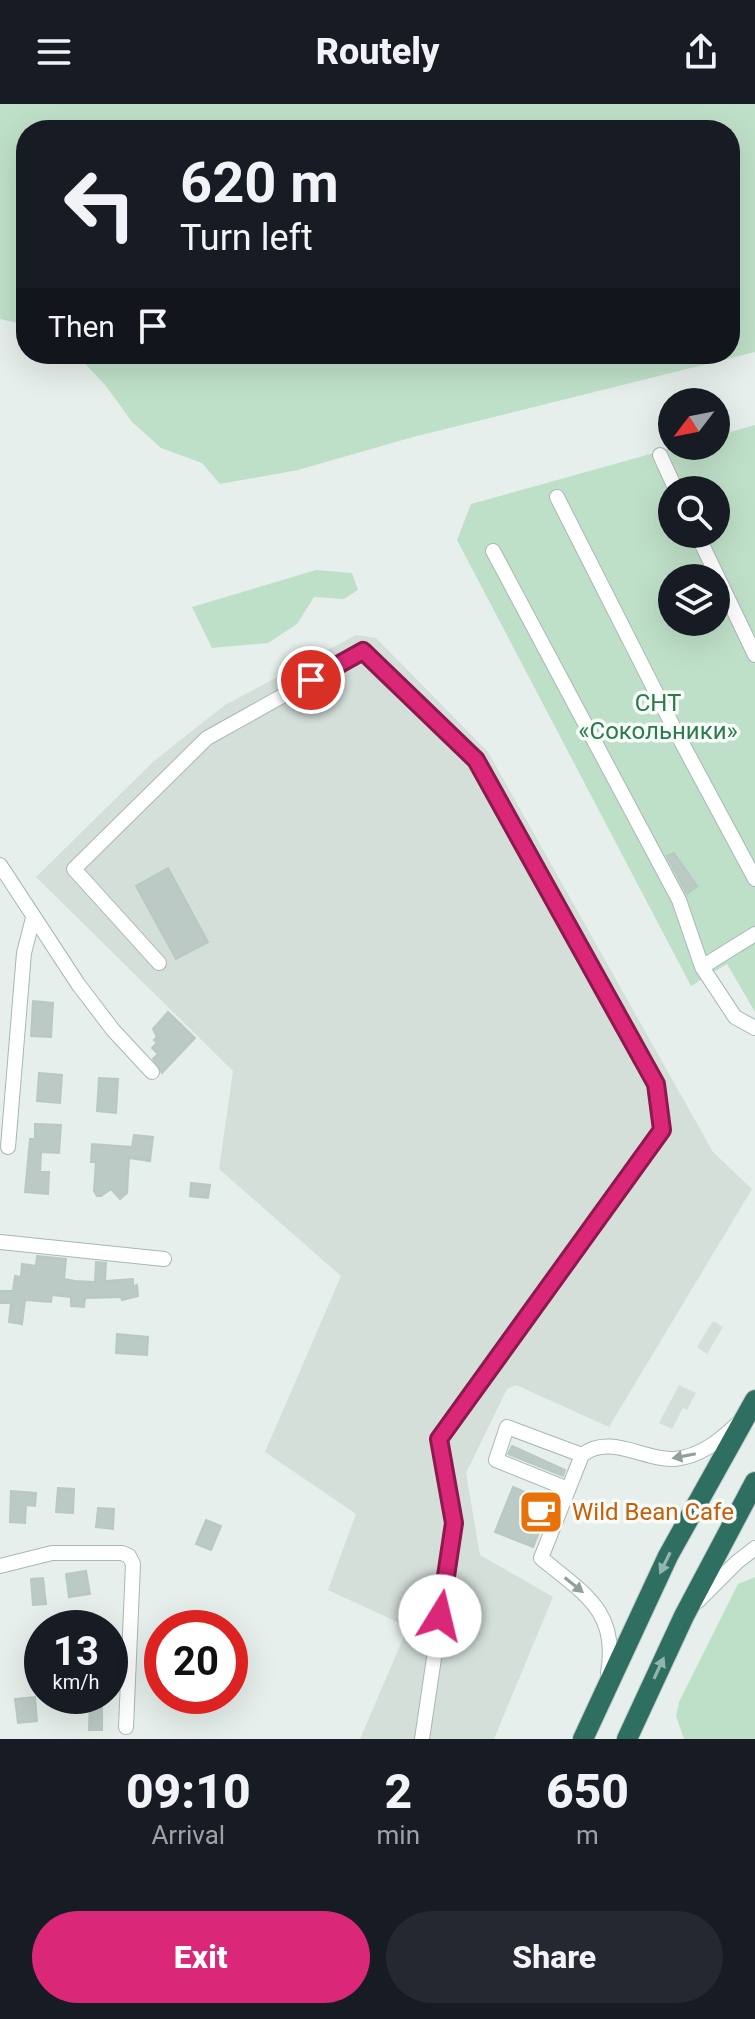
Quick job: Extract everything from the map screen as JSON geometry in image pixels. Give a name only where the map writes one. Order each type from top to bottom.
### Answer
[{"type":"highway","points":[[583,1739],[668,1556],[751,1407]]},
{"type":"highway","points":[[627,1739],[684,1616],[753,1485]]},
{"type":"street","points":[[557,497],[675,730],[755,879]]},
{"type":"street","points":[[704,548],[755,655]]},
{"type":"street","points":[[493,551],[679,900],[702,967],[735,1017],[755,1028]]},
{"type":"street","points":[[159,963],[74,869],[207,738],[363,651],[476,760],[656,1084],[662,1130],[439,1439],[454,1523],[422,1739]]},
{"type":"street","points":[[0,865],[87,995],[152,1072]]},
{"type":"street","points":[[8,1147],[24,953],[33,918]]},
{"type":"street","points":[[702,967],[755,934]]},
{"type":"street","points":[[0,1242],[164,1259]]},
{"type":"street","points":[[605,1689],[611,1647],[604,1619],[595,1603],[541,1558],[582,1455],[599,1446],[672,1459],[696,1454],[724,1436],[751,1407]]},
{"type":"street","points":[[568,1489],[496,1460],[507,1427],[582,1455]]},
{"type":"street","points":[[684,1616],[718,1580],[755,1548]]},
{"type":"street","points":[[0,1566],[52,1553],[122,1553],[129,1556],[133,1564],[126,1727]]},
{"type":"shaded area","points":[[356,635],[376,638],[488,752],[713,1152],[752,1189],[609,1427],[516,1385],[507,1389],[466,1473],[480,1555],[553,1597],[494,1739],[360,1739],[408,1627],[328,1590],[356,1514],[265,1452],[341,1276],[219,1169],[233,1071],[36,877],[154,761],[225,705]]},
{"type":"shaded area","points":[[713,1321],[723,1327],[707,1354],[697,1347]]},
{"type":"shaded area","points":[[679,1385],[696,1393],[687,1410],[683,1408],[672,1429],[659,1423]]},
{"type":"green space","points":[[0,104],[755,104],[755,352],[740,356],[740,120],[16,120],[16,323],[0,319]]},
{"type":"green space","points":[[85,364],[707,364],[413,437],[298,470],[220,484],[202,463],[161,448],[132,422]]},
{"type":"green space","name":"СНТ «Сокольники»","points":[[755,425],[755,1012],[727,964],[691,986],[457,540],[471,504],[658,452],[658,460],[730,460],[730,432]]},
{"type":"green space","points":[[316,570],[352,573],[358,590],[344,599],[314,597],[297,624],[268,643],[212,648],[192,607]]},
{"type":"green space","points":[[755,1577],[755,1739],[684,1739],[676,1716],[679,1702],[738,1584]]},
{"type":"building","points":[[674,853],[697,886],[687,894],[667,856]]},
{"type":"building","points":[[168,868],[208,942],[176,959],[136,886]]},
{"type":"building","points":[[33,1001],[53,1003],[51,1037],[31,1036]]},
{"type":"building","points":[[168,1012],[195,1038],[162,1073],[153,1059],[158,1054],[152,1048],[157,1043],[153,1029]]},
{"type":"building","points":[[39,1073],[62,1075],[60,1103],[37,1101]]},
{"type":"building","points":[[99,1078],[118,1079],[116,1113],[97,1111]]},
{"type":"building","points":[[35,1124],[61,1125],[59,1153],[41,1152],[40,1172],[49,1172],[48,1194],[25,1192],[30,1139],[35,1139]]},
{"type":"building","points":[[134,1135],[153,1137],[150,1161],[129,1158],[127,1193],[120,1199],[111,1189],[97,1196],[94,1191],[96,1162],[91,1162],[92,1144],[132,1147]]},
{"type":"building","points":[[191,1183],[210,1185],[208,1198],[190,1196]]},
{"type":"building","points":[[37,1256],[66,1259],[64,1279],[75,1281],[95,1282],[96,1262],[106,1263],[105,1281],[133,1279],[138,1296],[122,1300],[121,1297],[85,1298],[84,1307],[71,1306],[71,1297],[52,1295],[51,1302],[25,1300],[22,1324],[9,1322],[11,1303],[0,1303],[0,1291],[13,1291],[15,1276],[21,1277],[22,1264],[36,1266]]},
{"type":"building","points":[[117,1334],[148,1337],[147,1355],[116,1353]]},
{"type":"building","points":[[512,1446],[565,1470],[563,1476],[508,1454]]},
{"type":"building","points":[[513,1487],[551,1503],[533,1547],[495,1532]]},
{"type":"building","points":[[58,1488],[74,1489],[73,1513],[56,1512]]},
{"type":"building","points":[[11,1491],[36,1493],[35,1506],[26,1505],[25,1523],[10,1522]]},
{"type":"building","points":[[98,1508],[114,1509],[113,1529],[96,1527]]},
{"type":"building","points":[[206,1520],[221,1526],[211,1550],[196,1544]]},
{"type":"building","points":[[86,1571],[90,1594],[69,1597],[66,1574]]},
{"type":"building","points":[[43,1578],[46,1604],[33,1605],[31,1579]]},
{"type":"building","points":[[24,1698],[24,1714],[36,1714],[37,1721],[18,1723],[15,1699]]},
{"type":"building","points":[[89,1714],[102,1714],[102,1730],[89,1730]]},
{"type":"place","name":"Wild Bean Cafe","points":[[541,1512]]},
{"type":"route","points":[[311,680],[363,651],[476,760],[656,1084],[662,1130],[439,1439],[454,1523],[440,1616]]}]
